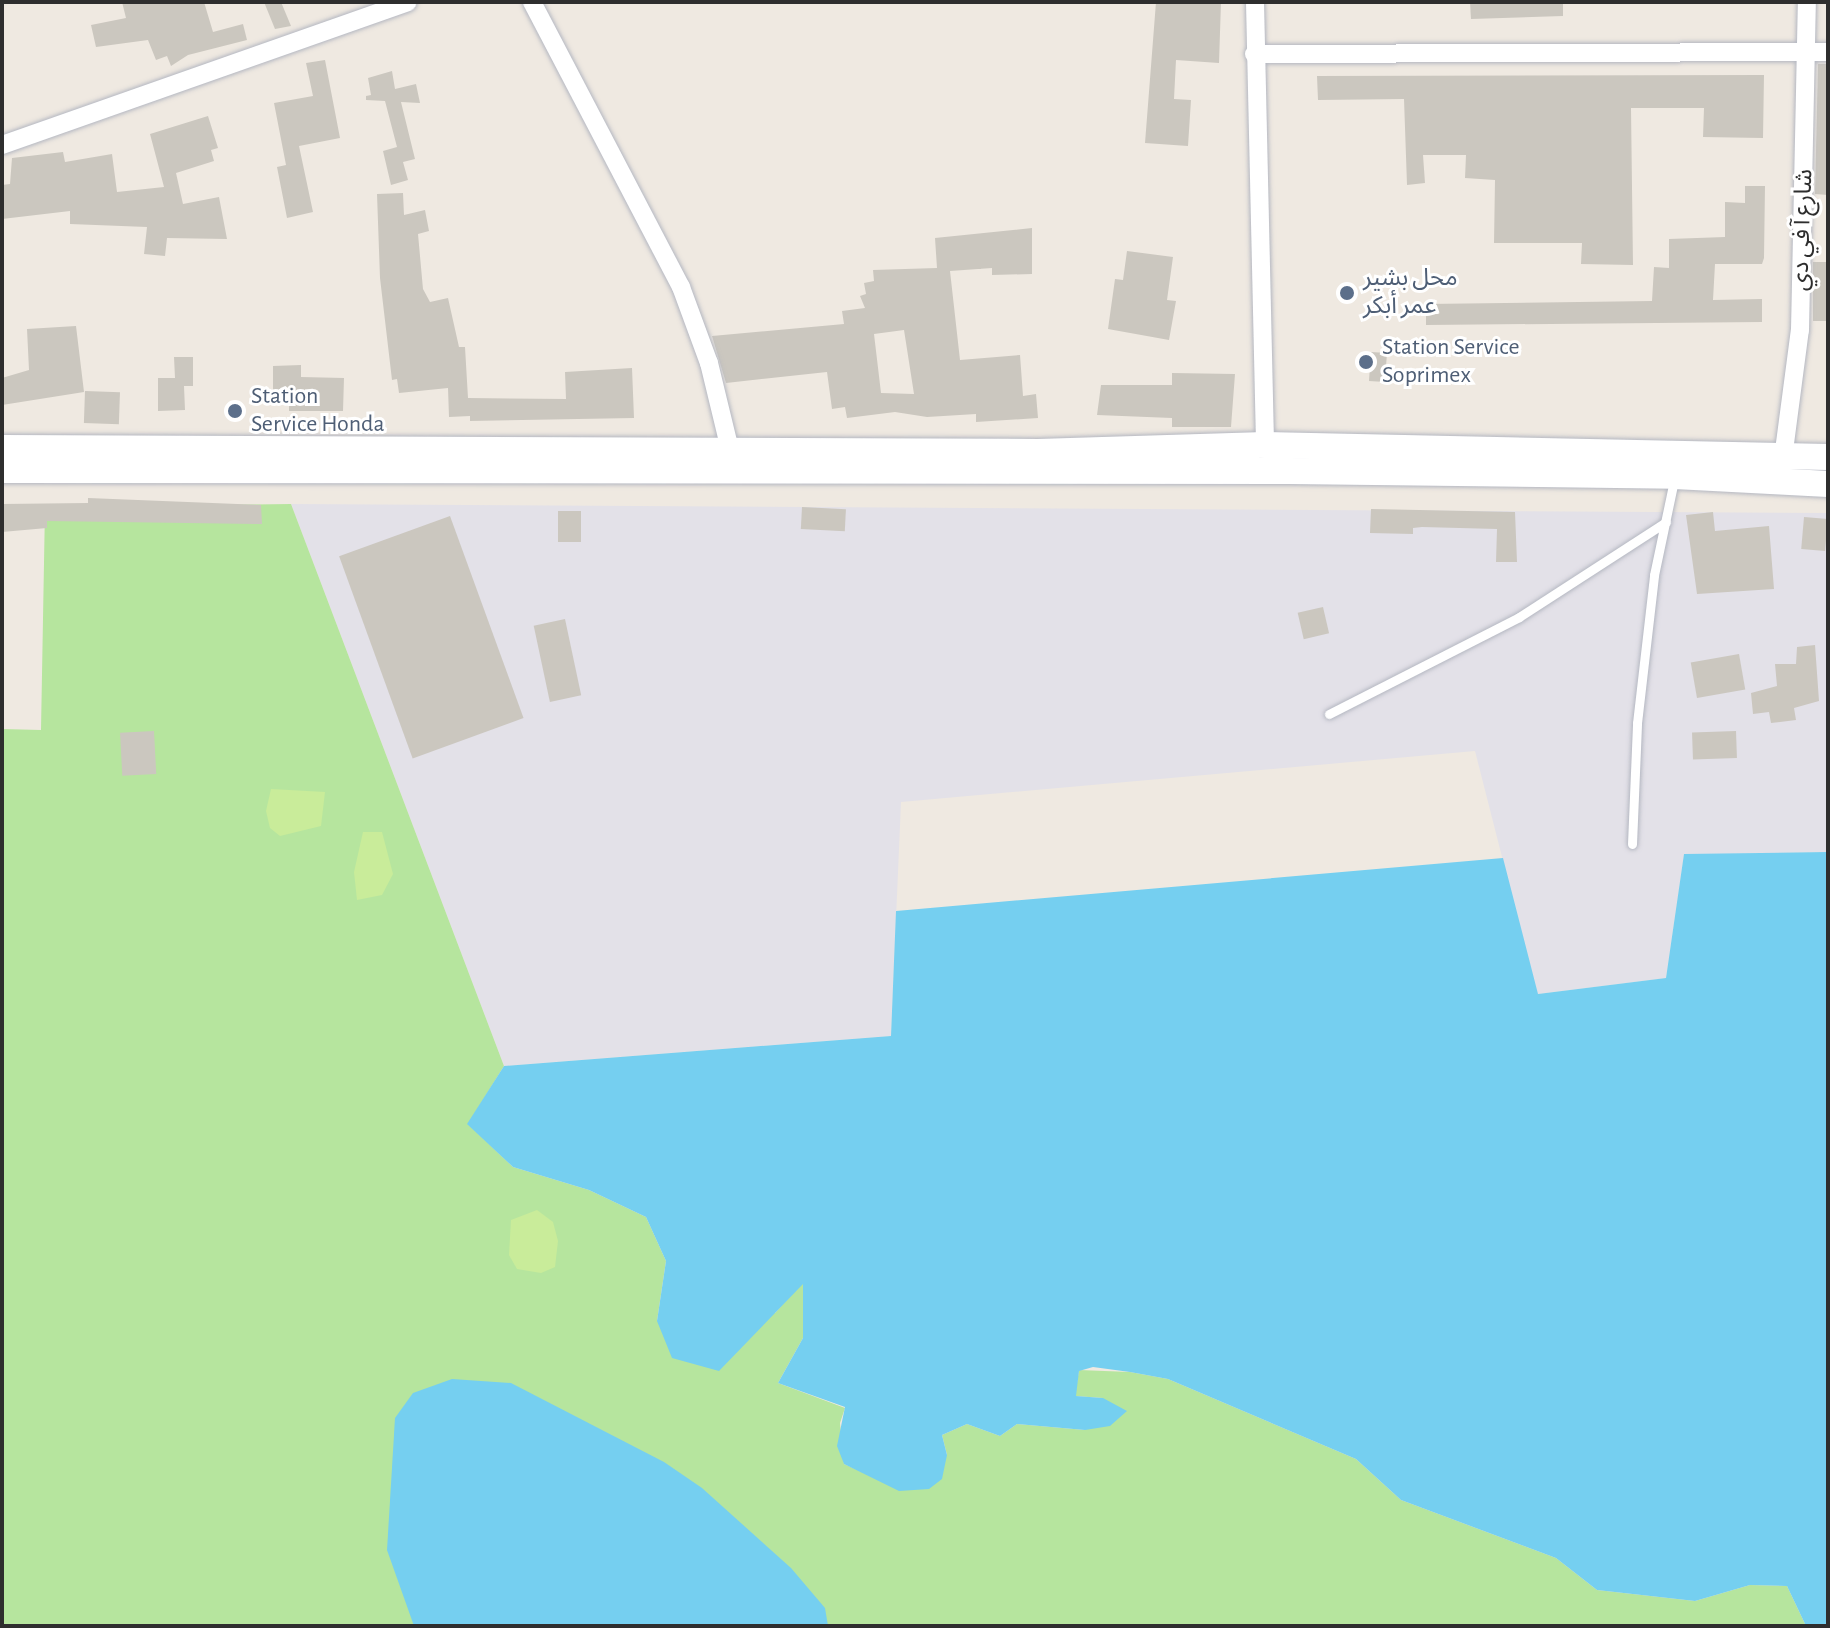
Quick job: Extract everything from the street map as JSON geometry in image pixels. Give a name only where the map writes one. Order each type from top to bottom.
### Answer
[{"type":"main road","points":[[2,470],[733,461],[1265,445],[1828,457]]},
{"type":"main road","points":[[2,448],[1675,476],[1828,484]]},
{"type":"street","points":[[2,145],[408,2]]},
{"type":"street","points":[[532,2],[681,287],[709,363],[733,461]]},
{"type":"street","points":[[1255,2],[1265,445]]},
{"type":"street","name":"شارع آ في دي","points":[[1782,483],[1782,456],[1800,330],[1807,2]]},
{"type":"street","points":[[1254,54],[1828,52]]},
{"type":"lane","points":[[1632,844],[1637,723],[1654,575],[1675,476]]},
{"type":"lane","points":[[1329,714],[1519,617],[1666,522]]},
{"type":"shaded area","points":[[291,504],[1828,513],[1828,852],[1684,855],[1666,978],[1537,994],[1475,751],[901,802],[891,1036],[504,1066]]},
{"type":"green space","points":[[291,504],[504,1066],[468,1124],[513,1167],[589,1190],[646,1217],[666,1261],[657,1321],[775,1313],[803,1282],[803,1338],[778,1383],[845,1408],[840,1423],[844,1464],[869,1475],[947,1455],[942,1435],[967,1424],[1000,1436],[1017,1424],[1085,1430],[1103,1398],[1075,1396],[1079,1370],[1130,1372],[1168,1379],[1356,1459],[1401,1500],[1556,1558],[1597,1590],[1695,1601],[1750,1585],[1787,1586],[1806,1626],[2,1626],[2,729],[41,730],[45,507]]},
{"type":"green space","points":[[271,789],[325,792],[321,826],[280,836],[270,828],[266,811]]},
{"type":"green space","points":[[363,832],[382,832],[393,874],[382,895],[357,900],[354,872]]},
{"type":"green space","points":[[537,1210],[553,1222],[558,1241],[555,1267],[541,1273],[517,1269],[509,1255],[511,1220]]},
{"type":"water","points":[[1828,852],[1828,1626],[1806,1626],[1787,1586],[1750,1585],[1695,1601],[1597,1590],[1556,1558],[1401,1500],[1356,1459],[1168,1379],[1130,1372],[1093,1367],[1079,1371],[1076,1396],[1103,1398],[1127,1411],[1110,1426],[1085,1430],[1017,1424],[1000,1436],[967,1424],[942,1435],[947,1455],[942,1479],[929,1489],[899,1491],[844,1464],[837,1446],[845,1407],[778,1383],[803,1338],[803,1284],[719,1371],[672,1358],[657,1321],[666,1261],[646,1217],[589,1190],[513,1167],[467,1124],[504,1066],[891,1036],[896,911],[1503,858],[1538,994],[1666,978],[1684,854]]},
{"type":"water","points":[[452,1379],[511,1383],[664,1462],[702,1488],[791,1568],[825,1608],[828,1626],[414,1626],[387,1550],[395,1418],[413,1393]]},
{"type":"building","points":[[122,2],[204,2],[213,32],[243,24],[247,40],[188,55],[171,66],[167,56],[156,60],[148,40],[96,47],[91,25],[126,18]]},
{"type":"building","points":[[264,2],[281,2],[291,26],[275,29]]},
{"type":"building","points":[[1156,2],[1221,2],[1219,63],[1176,60],[1174,99],[1191,100],[1188,146],[1145,143]]},
{"type":"building","points":[[1470,2],[1563,2],[1563,16],[1471,19]]},
{"type":"building","points":[[325,60],[340,138],[299,146],[313,212],[287,218],[277,167],[286,165],[274,103],[313,96],[306,63]]},
{"type":"building","points":[[1818,64],[1828,64],[1828,195],[1815,194]]},
{"type":"building","points":[[392,71],[395,89],[416,84],[420,103],[401,102],[415,159],[403,162],[408,180],[391,185],[383,151],[397,147],[385,101],[366,100],[366,96],[371,95],[368,78]]},
{"type":"building","points":[[1764,75],[1763,138],[1703,137],[1704,108],[1631,108],[1633,265],[1581,264],[1582,243],[1494,243],[1495,180],[1465,178],[1466,155],[1423,155],[1425,183],[1407,185],[1404,99],[1318,100],[1317,76]]},
{"type":"building","points":[[208,116],[218,148],[211,150],[214,161],[176,173],[183,204],[219,197],[227,239],[167,238],[165,256],[144,254],[147,227],[70,224],[70,211],[2,219],[2,185],[10,184],[12,158],[63,152],[65,162],[112,154],[117,192],[164,187],[150,134]]},
{"type":"building","points":[[1745,186],[1765,186],[1764,258],[1762,264],[1715,264],[1713,300],[1762,299],[1762,322],[1426,325],[1426,304],[1652,301],[1654,267],[1669,268],[1669,239],[1725,237],[1725,202],[1745,203]]},
{"type":"building","points":[[403,193],[404,215],[425,210],[429,231],[418,234],[423,289],[430,302],[448,298],[459,347],[465,347],[468,398],[566,399],[565,372],[632,368],[634,418],[470,421],[470,416],[449,417],[448,388],[399,393],[397,379],[392,380],[380,278],[377,194]]},
{"type":"building","points":[[1032,228],[1032,274],[992,275],[992,268],[950,271],[960,360],[1020,355],[1023,396],[1036,394],[1038,418],[976,422],[976,414],[927,417],[895,412],[847,418],[845,407],[832,409],[827,372],[726,383],[712,336],[844,324],[842,311],[865,308],[860,296],[866,294],[864,283],[874,281],[873,270],[937,268],[935,238]],"holes":[[[904,330],[914,394],[881,393],[874,334]]]},
{"type":"building","points":[[1127,251],[1173,257],[1167,300],[1176,301],[1169,340],[1108,329],[1115,279],[1123,280]]},
{"type":"building","points":[[1813,262],[1828,262],[1828,321],[1813,321]]},
{"type":"building","points":[[76,326],[84,392],[2,405],[2,378],[29,370],[27,329]]},
{"type":"building","points":[[1371,352],[1387,353],[1385,382],[1369,381]]},
{"type":"building","points":[[174,357],[193,357],[193,386],[184,386],[185,410],[158,411],[158,378],[175,378]]},
{"type":"building","points":[[301,365],[301,377],[344,378],[343,411],[289,411],[289,391],[273,391],[273,366]]},
{"type":"building","points":[[1172,373],[1235,374],[1231,427],[1172,427],[1172,418],[1097,415],[1101,385],[1172,385]]},
{"type":"building","points":[[85,391],[120,392],[119,424],[84,423]]},
{"type":"building","points":[[88,498],[261,505],[262,524],[47,521],[47,528],[2,532],[2,504],[88,503]]},
{"type":"building","points":[[802,507],[846,509],[845,531],[801,529]]},
{"type":"building","points":[[1371,509],[1515,512],[1517,562],[1496,562],[1497,529],[1422,527],[1413,528],[1413,534],[1370,533]]},
{"type":"building","points":[[558,511],[581,511],[581,542],[558,542]]},
{"type":"building","points":[[1713,512],[1715,531],[1769,526],[1774,589],[1697,594],[1686,515]]},
{"type":"building","points":[[450,516],[524,718],[413,758],[339,556]]},
{"type":"building","points":[[1804,517],[1828,519],[1825,551],[1801,549]]},
{"type":"building","points":[[1323,607],[1329,633],[1304,639],[1298,613]]},
{"type":"building","points":[[565,619],[581,695],[550,702],[534,626]]},
{"type":"building","points":[[1815,645],[1819,701],[1794,708],[1796,720],[1771,723],[1769,712],[1753,714],[1751,693],[1777,686],[1775,664],[1796,664],[1797,647]]},
{"type":"building","points":[[1739,654],[1745,689],[1697,698],[1691,663]]},
{"type":"building","points":[[154,731],[156,774],[122,776],[120,733]]},
{"type":"building","points":[[1736,731],[1737,758],[1693,760],[1692,733]]},
{"type":"place","name":"محل بشير عمر أبكر","points":[[1347,293]]},
{"type":"place","name":"Station Service Soprimex","points":[[1366,362]]},
{"type":"place","name":"Station Service Honda","points":[[235,411]]}]
